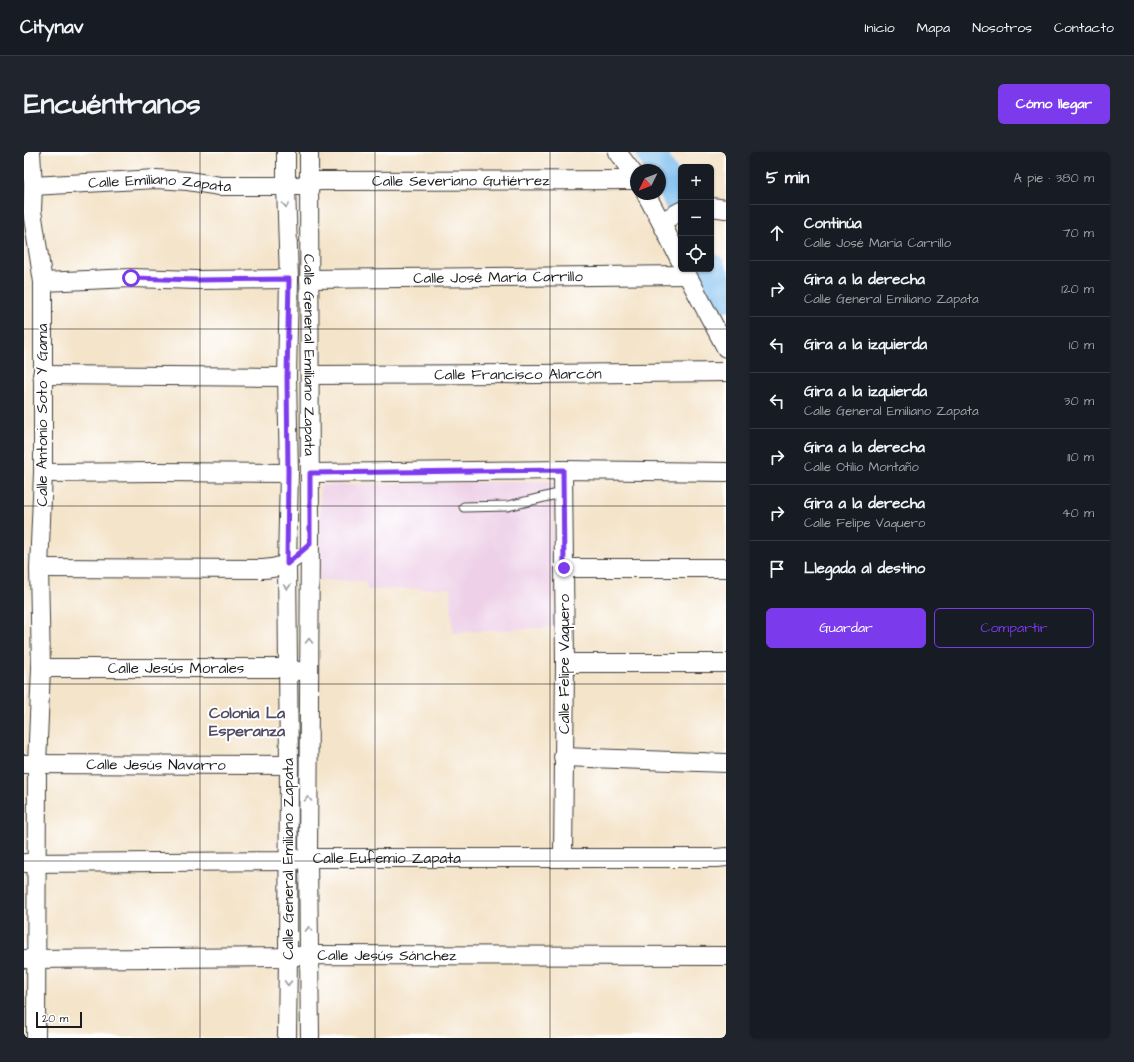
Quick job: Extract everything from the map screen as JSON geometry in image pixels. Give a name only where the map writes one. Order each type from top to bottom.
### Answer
[{"type":"street","name":"Calle Antonio Soto Y Gama","points":[[31,152],[33,186],[32,210],[43,282],[43,473],[39,568],[42,668],[30,764],[30,959],[36,1038]]},
{"type":"street","name":"Calle General Emiliano Zapata","points":[[286,152],[289,279],[287,377],[289,765],[287,1038]]},
{"type":"street","name":"Calle General Emiliano Zapata","points":[[309,152],[310,544],[308,858],[310,1038]]},
{"type":"street","points":[[617,152],[630,170]]},
{"type":"street","name":"Calle Emiliano Zapata","points":[[33,186],[156,179],[188,181],[220,186],[286,186]]},
{"type":"street","name":"Calle Severiano Gutiérrez","points":[[286,186],[298,186],[320,181],[630,179]]},
{"type":"street","points":[[649,200],[678,257]]},
{"type":"street","points":[[714,207],[726,209]]},
{"type":"street","points":[[661,222],[678,213]]},
{"type":"street","name":"Calle José María Carrillo","points":[[309,279],[678,269]]},
{"type":"street","points":[[686,272],[726,348]]},
{"type":"street","points":[[43,282],[131,278],[197,280],[289,279]]},
{"type":"street","name":"Calle Francisco Alarcón","points":[[310,375],[726,372]]},
{"type":"street","points":[[42,375],[287,377]]},
{"type":"street","points":[[310,473],[563,470],[726,472]]},
{"type":"street","name":"Calle Felipe Vaquero","points":[[563,470],[565,662],[563,858]]},
{"type":"street","points":[[43,473],[288,473]]},
{"type":"street","points":[[39,568],[275,568],[287,564],[310,544]]},
{"type":"street","points":[[564,568],[726,568]]},
{"type":"street","points":[[565,662],[726,663]]},
{"type":"street","name":"Calle Jesús Morales","points":[[42,668],[288,668],[309,673]]},
{"type":"street","points":[[564,757],[726,762]]},
{"type":"street","name":"Calle Jesús Navarro","points":[[30,764],[289,765]]},
{"type":"street","name":"Calle Eufemio Zapata","points":[[30,863],[288,861],[308,858],[726,857]]},
{"type":"street","name":"Calle Jesús Sánchez","points":[[30,959],[288,957],[309,955],[726,956]]},
{"type":"lane","points":[[464,507],[508,506],[553,495],[563,495]]},
{"type":"shaded area","points":[[553,481],[554,627],[452,633],[451,588],[367,590],[366,581],[320,580],[320,485]]},
{"type":"waterway","points":[[650,152],[668,181],[678,201]]},
{"type":"waterway","points":[[714,272],[726,297]]},
{"type":"district","name":"Colonia La Esperanza","points":[[247,721]]},
{"type":"route","points":[[131,278],[197,280],[289,279],[287,377],[287,564],[310,544],[310,473],[563,470],[564,568]]}]
